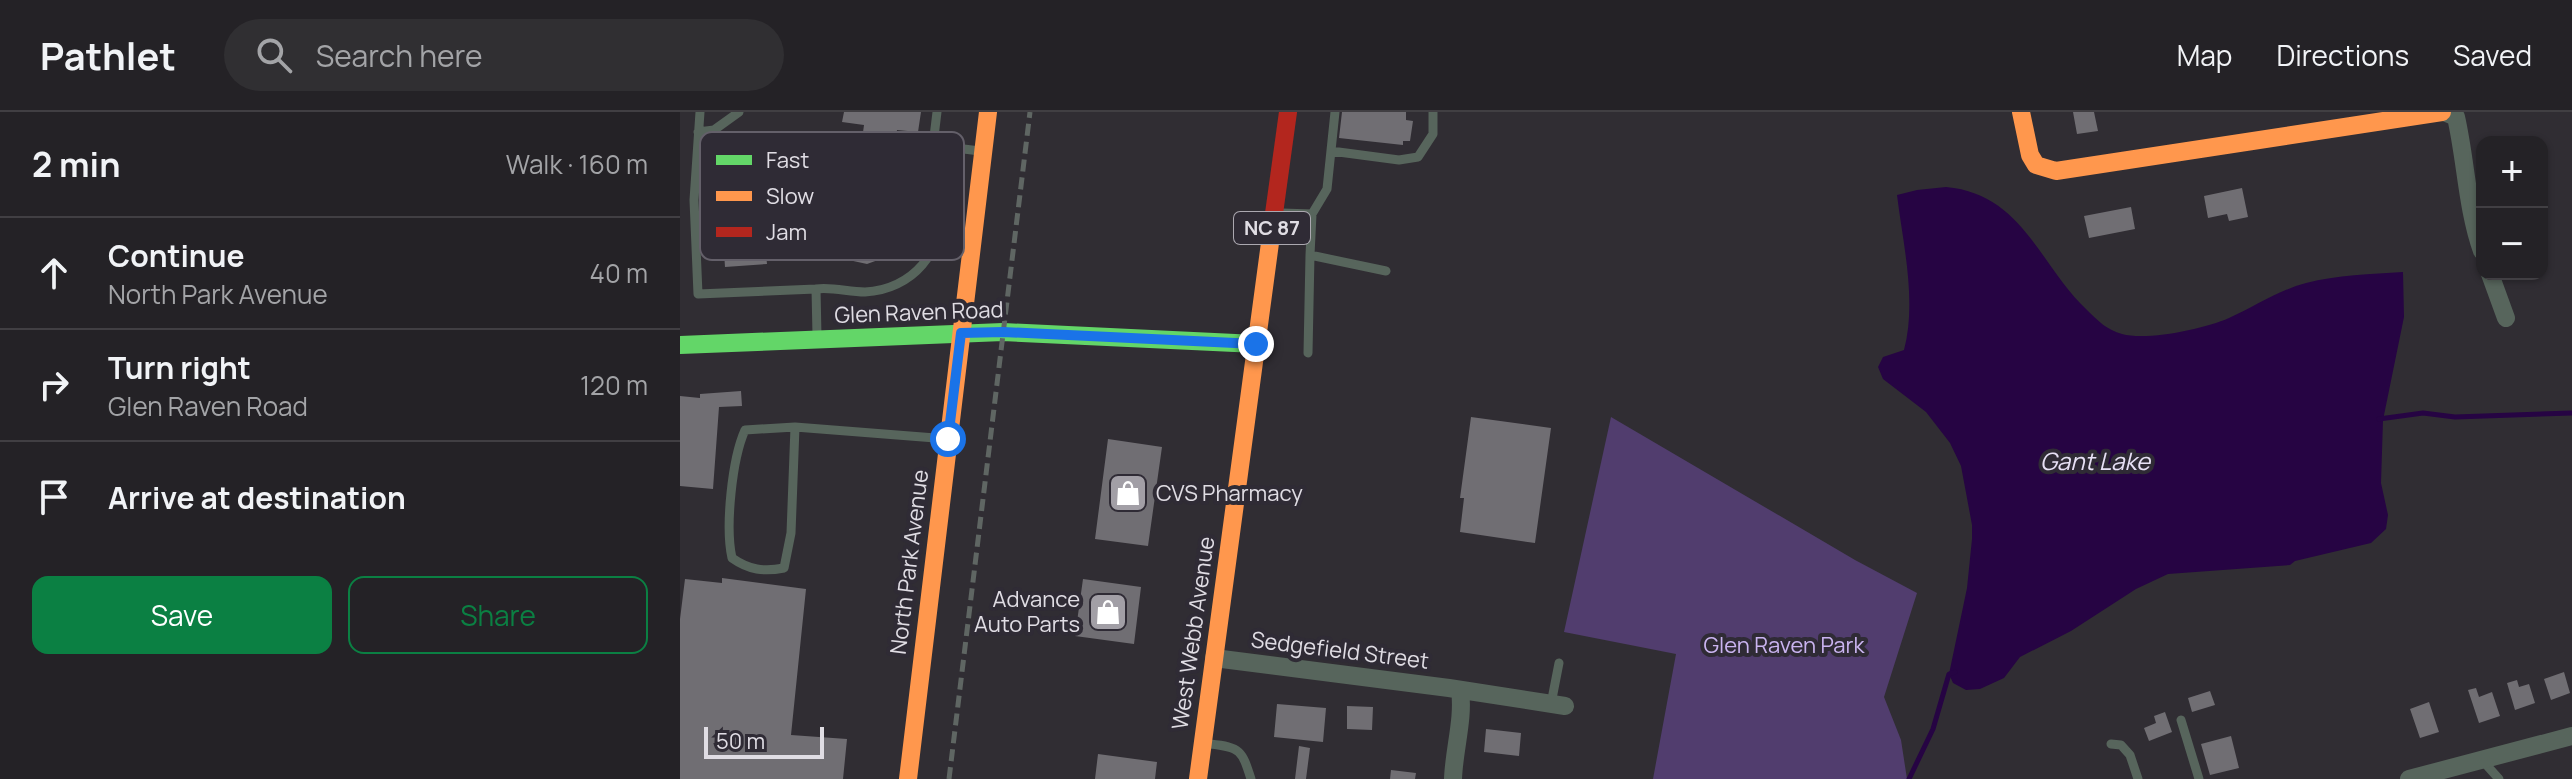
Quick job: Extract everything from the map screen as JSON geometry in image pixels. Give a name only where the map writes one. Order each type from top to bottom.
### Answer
[{"type":"main road","name":"North Park Avenue","points":[[908,779],[988,112]]},
{"type":"main road","name":"West Webb Avenue","points":[[1198,779],[1288,112]]},
{"type":"main road","points":[[2021,112],[2030,155],[2036,165],[2056,171],[2445,113]]},
{"type":"main road","name":"Glen Raven Road","points":[[680,345],[1003,332],[1256,344]]},
{"type":"street","points":[[2445,113],[2456,117],[2476,233]]},
{"type":"street","points":[[2492,280],[2506,318]]},
{"type":"street","name":"Sedgefield Street","points":[[1214,658],[1558,705]]},
{"type":"street","points":[[1453,779],[1454,752],[1462,708],[1460,690]]},
{"type":"street","points":[[2409,779],[2572,736]]},
{"type":"lane","points":[[700,112],[694,200],[698,294],[837,287],[863,292],[906,278],[928,260]]},
{"type":"lane","points":[[698,132],[714,130],[739,112]]},
{"type":"lane","points":[[935,132],[937,112]]},
{"type":"lane","points":[[1308,353],[1312,214],[1327,189],[1335,112]]},
{"type":"lane","points":[[1331,151],[1399,160],[1418,157],[1433,134],[1433,112]]},
{"type":"lane","points":[[964,149],[983,151]]},
{"type":"lane","points":[[1274,213],[1312,214]]},
{"type":"lane","points":[[1310,255],[1386,271]]},
{"type":"lane","points":[[816,289],[817,340]]},
{"type":"lane","points":[[795,427],[791,533],[784,568],[747,569],[732,558],[728,538],[738,445],[745,430],[795,427],[948,439]]},
{"type":"lane","points":[[1558,705],[1559,663]]},
{"type":"lane","points":[[2181,720],[2199,779]]},
{"type":"lane","points":[[1203,744],[1231,746],[1243,754],[1251,779]]},
{"type":"lane","points":[[2111,744],[2121,745],[2130,755],[2138,779]]},
{"type":"lane","points":[[2482,760],[2499,779]]},
{"type":"green space","name":"Glen Raven Park","points":[[1611,417],[1917,593],[1884,697],[1901,740],[1907,779],[1653,779],[1676,654],[1564,632]]},
{"type":"water","name":"Gant Lake","points":[[1946,187],[1972,192],[2012,217],[2070,292],[2107,328],[2122,334],[2146,336],[2191,330],[2229,318],[2276,294],[2306,283],[2403,272],[2404,317],[2383,420],[2381,483],[2388,515],[2386,529],[2371,543],[2295,561],[2290,565],[2168,574],[2136,589],[2071,631],[2020,657],[2004,678],[1980,689],[1966,690],[1953,683],[1949,674],[1967,588],[1972,539],[1961,466],[1950,443],[1926,412],[1883,379],[1878,367],[1883,357],[1904,350],[1908,331],[1908,272],[1897,195]]},
{"type":"building","points":[[844,112],[921,112],[918,132],[863,132],[864,125],[842,122]]},
{"type":"building","points":[[1342,112],[1406,112],[1406,120],[1413,121],[1410,141],[1403,141],[1403,145],[1339,138]]},
{"type":"building","points":[[2073,112],[2094,112],[2098,131],[2077,134]]},
{"type":"building","points":[[2242,188],[2248,217],[2229,221],[2227,214],[2208,218],[2204,196]]},
{"type":"building","points":[[2131,207],[2135,229],[2089,238],[2084,216]]},
{"type":"building","points":[[725,260],[767,260],[767,264],[725,267]]},
{"type":"building","points":[[849,260],[878,260],[867,264]]},
{"type":"building","points":[[741,391],[742,406],[719,407],[713,489],[680,486],[680,396],[700,398],[700,394]]},
{"type":"building","points":[[1471,417],[1551,428],[1535,543],[1460,532],[1464,498],[1460,498]]},
{"type":"building","name":"CVS Pharmacy","points":[[1108,439],[1162,447],[1148,546],[1095,539]]},
{"type":"building","points":[[722,578],[806,589],[791,735],[847,739],[843,779],[680,779],[680,619],[685,579],[722,583]]},
{"type":"building","name":"Advance Auto Parts","points":[[1083,579],[1141,587],[1134,644],[1075,636]]},
{"type":"building","points":[[2564,672],[2570,693],[2551,700],[2544,679]]},
{"type":"building","points":[[2517,680],[2519,687],[2529,684],[2535,703],[2515,710],[2507,683]]},
{"type":"building","points":[[2476,688],[2479,697],[2492,692],[2500,716],[2479,723],[2468,690]]},
{"type":"building","points":[[2210,691],[2215,705],[2192,712],[2188,698]]},
{"type":"building","points":[[2429,702],[2439,732],[2420,738],[2410,709]]},
{"type":"building","points":[[1277,704],[1326,708],[1323,742],[1274,737]]},
{"type":"building","points":[[1347,706],[1373,707],[1372,730],[1347,729]]},
{"type":"building","points":[[2165,712],[2172,732],[2149,741],[2144,728],[2156,723],[2154,716]]},
{"type":"building","points":[[1486,729],[1521,733],[1519,756],[1484,752]]},
{"type":"building","points":[[2231,736],[2239,768],[2210,775],[2201,744]]},
{"type":"building","points":[[1299,746],[1310,748],[1306,779],[1295,779]]},
{"type":"building","points":[[1098,754],[1157,762],[1155,779],[1095,779]]},
{"type":"building","points":[[1391,770],[1416,773],[1415,779],[1390,779]]},
{"type":"waterway","points":[[2379,419],[2423,413],[2455,417],[2572,413]]},
{"type":"waterway","points":[[1909,779],[1933,729],[1949,674],[1955,672]]},
{"type":"railway","points":[[949,779],[1030,112]]},
{"type":"traffic: fast","points":[[680,345],[1003,332],[1256,344]]},
{"type":"traffic: slow","points":[[908,779],[988,112]]},
{"type":"traffic: slow","points":[[2021,112],[2030,155],[2036,165],[2056,171],[2442,112]]},
{"type":"traffic: slow","points":[[1198,779],[1272,228]]},
{"type":"traffic: jam","points":[[1272,228],[1288,112]]},
{"type":"place","name":"CVS Pharmacy","points":[[1128,493]]},
{"type":"place","name":"Advance Auto Parts","points":[[1108,612]]},
{"type":"route","points":[[948,439],[961,333],[1003,332],[1256,344]]}]
